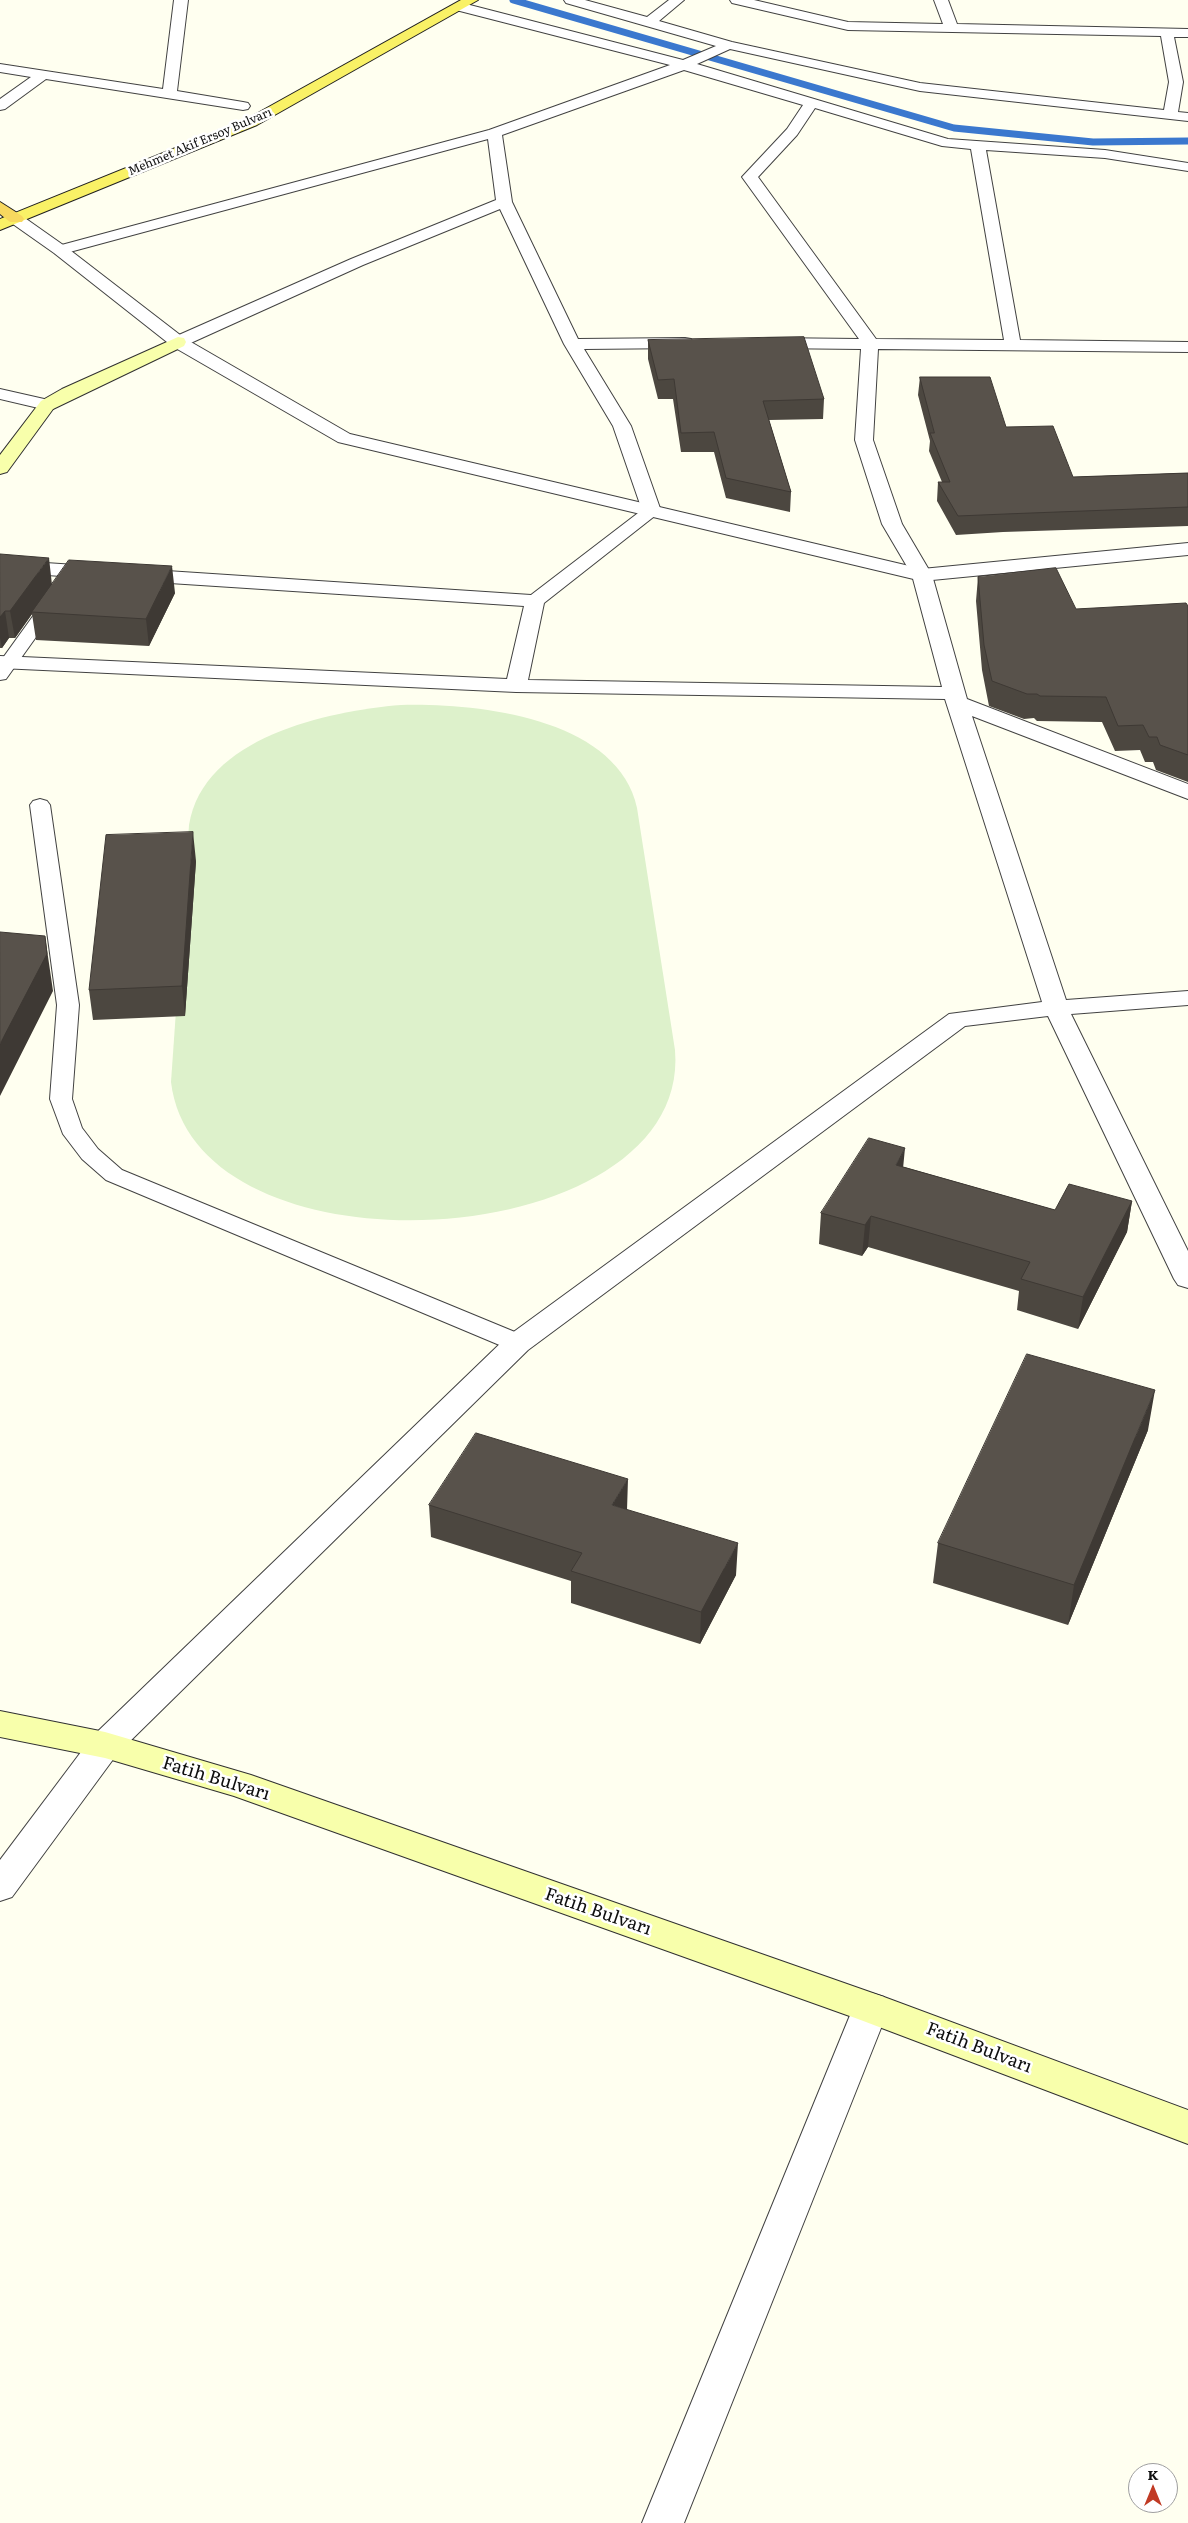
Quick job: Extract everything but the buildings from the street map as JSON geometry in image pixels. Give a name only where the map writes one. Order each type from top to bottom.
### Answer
[{"type":"highway","points":[[0,206],[8,222]]},
{"type":"main road","name":"Mehmet Akif Ersoy Bulvarı","points":[[8,222],[252,122],[466,3]]},
{"type":"main road","name":"Mehmet Akif Ersoy Bulvarı","points":[[218,118],[260,97]]},
{"type":"main road","points":[[0,206],[18,198]]},
{"type":"main road","points":[[0,468],[47,405],[68,393],[178,342]]},
{"type":"main road","name":"Fatih Bulvarı","points":[[0,1724],[105,1745],[239,1784],[871,2008],[1188,2127]]},
{"type":"street","points":[[170,93],[181,0]]},
{"type":"street","points":[[571,0],[729,45],[920,86],[1188,117]]},
{"type":"street","points":[[648,23],[677,0]]},
{"type":"street","points":[[737,0],[848,26],[1188,33]]},
{"type":"street","points":[[941,0],[952,29]]},
{"type":"street","points":[[466,3],[947,143],[1105,154],[1188,167]]},
{"type":"street","points":[[1167,33],[1176,82],[1170,116]]},
{"type":"street","points":[[60,250],[494,134],[684,65],[729,45]]},
{"type":"street","points":[[0,68],[170,93],[243,106]]},
{"type":"street","points":[[0,106],[44,74]]},
{"type":"street","points":[[811,102],[792,132],[750,177],[870,342],[864,440],[892,524],[922,575],[956,698],[1056,1008],[1188,1279]]},
{"type":"street","points":[[494,134],[504,202],[572,344],[622,426],[652,511]]},
{"type":"street","points":[[978,145],[1013,346]]},
{"type":"street","points":[[178,342],[358,262],[504,202]]},
{"type":"street","points":[[8,222],[60,250],[178,342],[344,438],[922,575],[1188,549]]},
{"type":"street","points":[[750,343],[870,342],[1013,346],[1188,347]]},
{"type":"street","points":[[572,344],[701,343]]},
{"type":"street","points":[[0,394],[47,405]]},
{"type":"street","points":[[516,686],[534,601],[652,511]]},
{"type":"street","points":[[0,566],[534,601]]},
{"type":"street","points":[[3,667],[516,686],[956,698],[1188,792]]},
{"type":"street","points":[[0,1886],[105,1745],[518,1343],[958,1020],[1056,1008],[1188,998]]},
{"type":"street","points":[[663,2523],[871,2008]]},
{"type":"lane","points":[[3,667],[73,572]]},
{"type":"lane","points":[[40,805],[68,1005],[61,1099],[71,1129],[90,1154],[114,1175],[518,1343]]},
{"type":"green space","points":[[401,705],[467,707],[540,722],[573,735],[602,753],[624,777],[637,808],[675,1050],[659,1119],[607,1170],[529,1204],[438,1219],[345,1216],[262,1192],[200,1148],[171,1082],[189,825],[199,795],[218,770],[243,750],[273,734],[306,722],[339,714]]},
{"type":"waterway","points":[[513,0],[954,128],[1093,142],[1188,141]]}]
